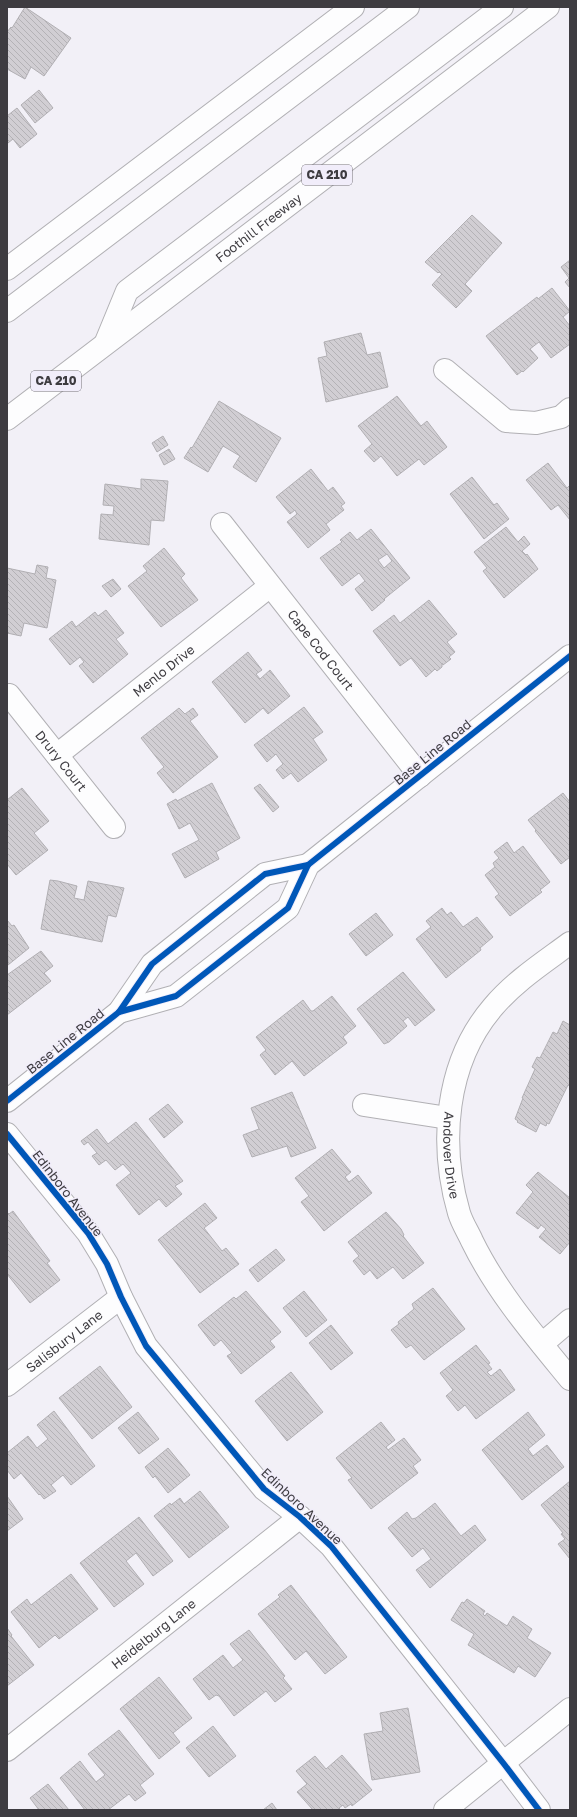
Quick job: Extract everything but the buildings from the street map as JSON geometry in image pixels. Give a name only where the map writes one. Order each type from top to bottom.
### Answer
[{"type":"main road","points":[[7,269],[353,7]]},
{"type":"main road","points":[[7,311],[408,7]]},
{"type":"main road","points":[[106,344],[127,290],[502,7]]},
{"type":"main road","name":"Foothill Freeway","points":[[7,418],[548,7]]},
{"type":"main road","points":[[445,370],[506,420],[536,423],[561,417],[570,409]]},
{"type":"main road","name":"Cape Cod Court","points":[[222,524],[420,776]]},
{"type":"main road","name":"Menlo Drive","points":[[57,755],[270,586]]},
{"type":"main road","name":"Base Line Road","points":[[119,1012],[176,996],[288,908],[308,865],[570,656]]},
{"type":"main road","name":"Drury Court","points":[[9,694],[114,827]]},
{"type":"main road","name":"Base Line Road","points":[[7,1101],[119,1012],[152,964],[265,874],[308,865]]},
{"type":"main road","name":"Andover Drive","points":[[570,943],[520,979],[488,1014],[468,1046],[456,1077],[448,1118],[450,1165],[459,1214],[482,1260],[504,1296],[570,1379]]},
{"type":"main road","points":[[364,1105],[448,1118]]},
{"type":"main road","name":"Edinboro Avenue","points":[[7,1134],[88,1233],[107,1264],[146,1346],[264,1489],[300,1518],[331,1546],[539,1810]]},
{"type":"main road","name":"Salisbury Lane","points":[[7,1385],[121,1296]]},
{"type":"main road","points":[[542,1344],[570,1320]]},
{"type":"main road","name":"Heidelburg Lane","points":[[7,1750],[300,1518]]},
{"type":"main road","points":[[444,1810],[504,1764],[570,1709]]},
{"type":"cycle path","points":[[119,1012],[176,996],[288,908],[308,865],[570,656]]},
{"type":"cycle path","points":[[7,1101],[119,1012],[152,964],[265,874],[308,865]]},
{"type":"cycle path","points":[[7,1134],[88,1233],[107,1264],[121,1297],[146,1346],[264,1489],[300,1517],[331,1546],[539,1810]]}]
